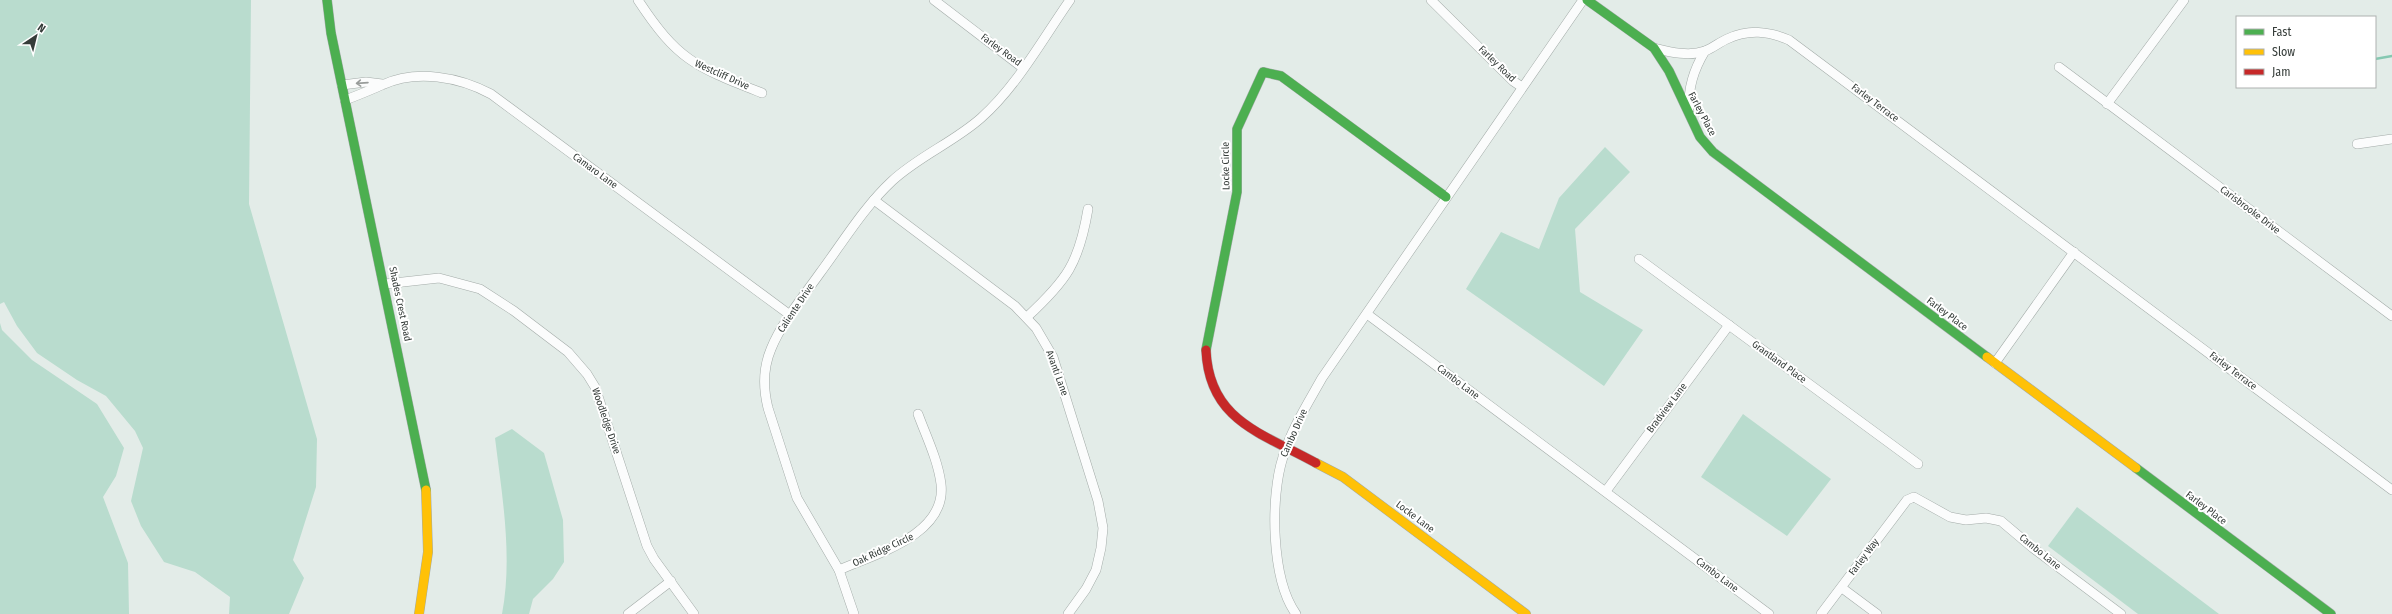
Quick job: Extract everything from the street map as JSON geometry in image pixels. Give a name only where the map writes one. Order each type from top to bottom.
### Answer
[{"type":"street","name":"Shades Crest Road","points":[[327,0],[331,33],[418,443],[429,511],[427,575],[420,614]]},
{"type":"street","name":"Westcliff Drive","points":[[638,0],[666,39],[689,61],[718,76],[762,92]]},
{"type":"street","name":"Farley Road","points":[[934,0],[1023,68],[1070,0]]},
{"type":"street","name":"Farley Road","points":[[1431,0],[1513,81],[1522,87],[1584,0]]},
{"type":"street","name":"Farley Place","points":[[1587,0],[1654,48],[1669,71],[1700,137],[1713,152],[2331,614]]},
{"type":"street","points":[[2107,104],[2184,0]]},
{"type":"street","name":"Farley Terrace","points":[[1654,48],[1678,54],[1705,51],[1726,39],[1751,32],[1764,32],[1790,40],[2392,490]]},
{"type":"street","points":[[1689,115],[1688,92],[1705,51]]},
{"type":"street","name":"Carisbrooke Drive","points":[[2059,67],[2392,316]]},
{"type":"street","name":"Caliente Drive","points":[[854,614],[839,570],[797,498],[764,395],[764,377],[770,350],[790,315],[874,200],[902,172],[981,118],[1023,68]]},
{"type":"street","name":"Locke Circle","points":[[1287,446],[1255,431],[1230,414],[1214,389],[1207,370],[1206,359],[1208,331],[1237,192],[1237,129],[1259,78],[1263,72],[1269,72],[1281,76],[1446,197]]},
{"type":"street","name":"Camaro Lane","points":[[345,100],[369,92],[382,84],[409,78],[432,77],[461,81],[486,91],[790,315]]},
{"type":"street","name":"Camaro Lane","points":[[342,85],[366,82],[382,84]]},
{"type":"street","points":[[1367,314],[1522,87]]},
{"type":"street","points":[[2358,144],[2392,139]]},
{"type":"street","name":"Avanti Lane","points":[[874,200],[1001,294],[1027,317],[1036,328],[1053,357],[1102,519],[1101,548],[1096,570],[1086,589],[1068,614]]},
{"type":"street","points":[[1027,317],[1058,287],[1071,268],[1081,244],[1088,209]]},
{"type":"street","points":[[1995,363],[2074,252]]},
{"type":"street","name":"Grantland Place","points":[[1639,259],[1918,464]]},
{"type":"street","name":"Woodledge Drive","points":[[384,284],[439,278],[480,289],[514,311],[568,352],[587,374],[595,388],[647,546],[654,559],[694,614]]},
{"type":"street","name":"Cambo Drive","points":[[1291,612],[1279,574],[1276,552],[1279,476],[1287,446],[1322,378],[1367,314]]},
{"type":"street","name":"Cambo Lane","points":[[1367,314],[1769,614]]},
{"type":"street","name":"Bradview Lane","points":[[1606,491],[1729,325]]},
{"type":"street","name":"Oak Ridge Circle","points":[[839,570],[914,536],[926,526],[937,508],[941,498],[941,482],[918,414]]},
{"type":"street","name":"Locke Lane","points":[[1287,446],[1343,476],[1526,614]]},
{"type":"street","name":"Cambo Lane","points":[[1907,500],[1914,497],[1950,517],[1966,520],[1986,518],[2001,521],[2121,614]]},
{"type":"street","name":"Farley Way","points":[[1821,614],[1907,500]]},
{"type":"street","points":[[628,614],[671,581]]},
{"type":"street","points":[[1842,588],[1877,614]]},
{"type":"green space","points":[[0,0],[251,0],[249,204],[317,439],[316,487],[293,560],[304,578],[289,614],[229,614],[230,597],[195,572],[164,562],[141,526],[131,501],[143,448],[135,431],[106,396],[77,380],[37,353],[17,326],[4,302],[0,304]]},
{"type":"green space","points":[[1605,147],[1630,172],[1575,229],[1580,292],[1643,330],[1604,386],[1466,289],[1501,232],[1539,249],[1559,198]]},
{"type":"green space","points":[[0,323],[2,330],[32,360],[97,404],[124,448],[116,476],[103,497],[128,563],[129,614],[0,614]]},
{"type":"green space","points":[[1743,414],[1831,479],[1787,536],[1701,477]]},
{"type":"green space","points":[[512,429],[544,453],[563,520],[564,562],[553,579],[533,599],[529,614],[502,614],[507,570],[503,504],[495,438]]},
{"type":"green space","points":[[2077,507],[2219,614],[2138,614],[2048,546]]},
{"type":"waterway","points":[[2376,59],[2392,56]]},
{"type":"traffic: fast","points":[[327,0],[331,33],[426,490]]},
{"type":"traffic: fast","points":[[1587,0],[1654,48],[1669,71],[1700,137],[1713,152],[1987,357]]},
{"type":"traffic: fast","points":[[1206,350],[1237,192],[1237,129],[1263,72],[1281,76],[1446,197]]},
{"type":"traffic: fast","points":[[2136,468],[2331,614]]},
{"type":"traffic: slow","points":[[1987,357],[2136,468]]},
{"type":"traffic: slow","points":[[1316,463],[1343,477],[1526,614]]},
{"type":"traffic: slow","points":[[419,614],[428,552],[426,490]]},
{"type":"traffic: jam","points":[[1206,350],[1209,374],[1217,393],[1228,409],[1242,422],[1258,433],[1316,463]]}]
